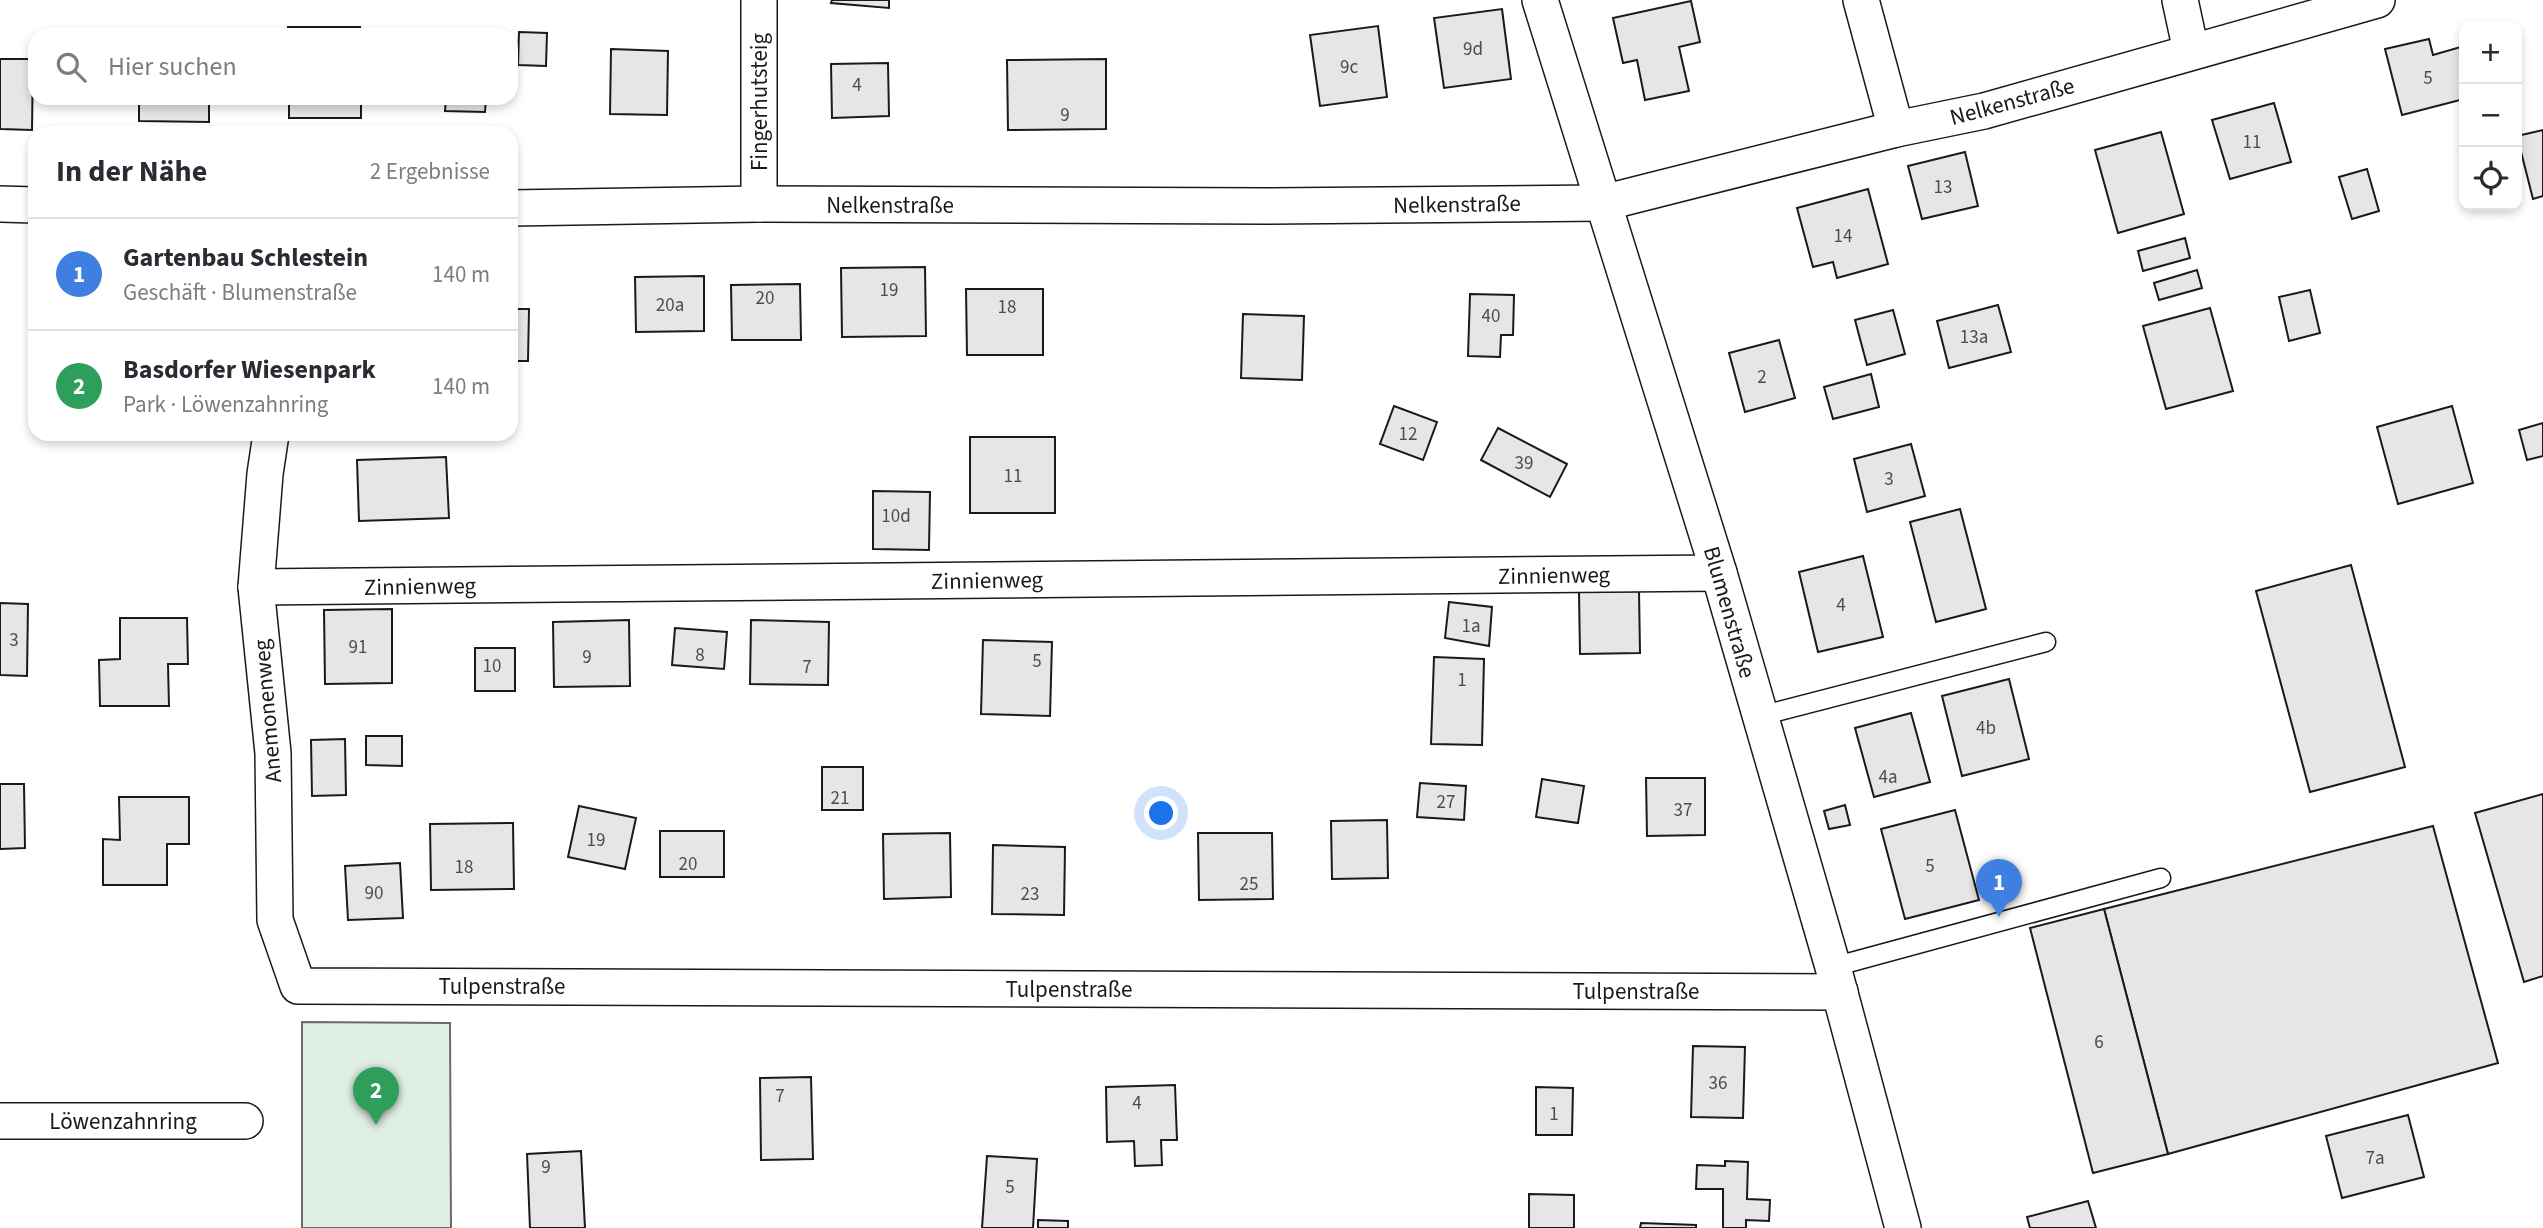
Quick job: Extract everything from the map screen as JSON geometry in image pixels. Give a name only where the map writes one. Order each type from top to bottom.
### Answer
[{"type":"street","name":"Fingerhutsteig","points":[[759,0],[759,204]]},
{"type":"street","name":"Blumenstraße","points":[[1540,0],[1719,573],[1836,979],[1903,1228]]},
{"type":"street","points":[[1861,0],[1896,129]]},
{"type":"street","points":[[2180,0],[2191,51]]},
{"type":"street","name":"Nelkenstraße","points":[[518,208],[759,204],[1266,206],[1603,202],[1896,129],[1984,110],[2377,0]]},
{"type":"street","points":[[0,204],[28,205]]},
{"type":"street","name":"Anemonenweg","points":[[270,441],[256,587],[273,753],[275,920],[298,986]]},
{"type":"street","name":"Zinnienweg","points":[[256,587],[1719,573]]},
{"type":"street","name":"Tulpenstraße","points":[[298,986],[1836,979]]},
{"type":"street","name":"Löwenzahnring","points":[[0,1121],[245,1121]]},
{"type":"lane","points":[[1760,716],[2046,642]]},
{"type":"lane","points":[[1836,979],[2161,878]]},
{"type":"green space","points":[[302,1022],[450,1023],[451,1228],[302,1228]]},
{"type":"building","points":[[832,0],[889,0],[889,8],[831,3]]},
{"type":"building","points":[[1691,1],[1700,42],[1679,47],[1689,91],[1645,100],[1637,60],[1623,63],[1613,18]]},
{"type":"building","points":[[1502,9],[1511,79],[1444,88],[1434,18]]},
{"type":"building","points":[[1378,26],[1387,97],[1320,106],[1310,35]]},
{"type":"building","points":[[288,27],[360,27],[360,28]]},
{"type":"building","points":[[519,32],[547,33],[546,66],[518,65]]},
{"type":"building","points":[[2429,39],[2433,55],[2459,47],[2459,100],[2402,115],[2385,49]]},
{"type":"building","points":[[611,49],[668,51],[667,115],[610,114]]},
{"type":"building","points":[[0,59],[28,59],[28,105],[32,105],[32,126],[28,126],[28,130],[0,129]]},
{"type":"building","points":[[1106,59],[1106,129],[1008,130],[1007,60]]},
{"type":"building","points":[[888,63],[889,116],[832,118],[831,64]]},
{"type":"building","points":[[2274,103],[2291,162],[2230,179],[2212,120]]},
{"type":"building","points":[[139,105],[209,105],[209,122],[139,121]]},
{"type":"building","points":[[289,105],[361,105],[361,118],[289,118]]},
{"type":"building","points":[[445,105],[486,105],[485,112],[445,111]]},
{"type":"building","points":[[2543,130],[2543,196],[2533,199],[2522,156],[2522,135]]},
{"type":"building","points":[[2161,132],[2184,214],[2118,233],[2095,150]]},
{"type":"building","points":[[1965,152],[1978,206],[1922,219],[1908,166]]},
{"type":"building","points":[[2367,169],[2379,211],[2352,219],[2339,177]]},
{"type":"building","points":[[1868,189],[1888,264],[1837,278],[1833,262],[1813,267],[1797,208]]},
{"type":"building","points":[[2185,238],[2190,258],[2143,271],[2138,251]]},
{"type":"building","points":[[925,267],[926,336],[842,337],[841,268]]},
{"type":"building","points":[[2197,270],[2202,288],[2159,300],[2154,283]]},
{"type":"building","points":[[704,276],[704,331],[636,332],[635,277]]},
{"type":"building","points":[[800,284],[801,340],[732,340],[731,285]]},
{"type":"building","points":[[966,289],[1043,289],[1043,355],[967,355]]},
{"type":"building","points":[[2310,290],[2320,333],[2289,341],[2279,297]]},
{"type":"building","points":[[1470,294],[1514,295],[1513,335],[1501,335],[1500,357],[1468,356]]},
{"type":"building","points":[[1998,305],[2011,352],[1949,368],[1937,321]]},
{"type":"building","points":[[2210,308],[2233,391],[2166,409],[2143,326]]},
{"type":"building","points":[[518,309],[529,309],[528,361],[518,361]]},
{"type":"building","points":[[1893,310],[1905,354],[1867,365],[1855,320]]},
{"type":"building","points":[[1243,314],[1304,316],[1302,380],[1241,378]]},
{"type":"building","points":[[1779,340],[1795,398],[1745,412],[1729,353]]},
{"type":"building","points":[[1871,374],[1879,407],[1833,419],[1824,387]]},
{"type":"building","points":[[1394,406],[1437,422],[1423,460],[1380,444]]},
{"type":"building","points":[[2452,406],[2473,483],[2398,504],[2377,427]]},
{"type":"building","points":[[2543,423],[2543,456],[2527,460],[2519,430]]},
{"type":"building","points":[[1498,428],[1567,464],[1550,497],[1481,460]]},
{"type":"building","points":[[970,437],[1055,437],[1055,513],[970,513]]},
{"type":"building","points":[[1911,444],[1925,496],[1867,512],[1854,459]]},
{"type":"building","points":[[446,457],[449,518],[359,521],[357,460]]},
{"type":"building","points":[[873,491],[930,492],[929,550],[873,549]]},
{"type":"building","points":[[1960,509],[1986,609],[1936,622],[1910,522]]},
{"type":"building","points":[[1863,556],[1883,637],[1818,652],[1799,572]]},
{"type":"building","points":[[2351,565],[2405,767],[2310,792],[2256,591]]},
{"type":"building","points":[[1639,591],[1640,653],[1580,654],[1579,592]]},
{"type":"building","points":[[1449,602],[1492,607],[1489,646],[1445,638]]},
{"type":"building","points":[[0,603],[28,604],[27,676],[0,675]]},
{"type":"building","points":[[392,609],[392,683],[325,684],[324,610]]},
{"type":"building","points":[[120,618],[187,618],[188,664],[168,664],[169,706],[100,706],[99,660],[120,659]]},
{"type":"building","points":[[629,620],[630,686],[554,687],[553,622]]},
{"type":"building","points":[[751,620],[829,622],[828,685],[750,684]]},
{"type":"building","points":[[675,628],[727,632],[724,669],[672,665]]},
{"type":"building","points":[[983,640],[1052,642],[1050,716],[981,714]]},
{"type":"building","points":[[475,648],[515,648],[515,691],[475,691]]},
{"type":"building","points":[[1434,657],[1484,659],[1482,745],[1431,744]]},
{"type":"building","points":[[2009,679],[2029,759],[1962,776],[1942,696]]},
{"type":"building","points":[[1911,713],[1930,782],[1874,797],[1855,728]]},
{"type":"building","points":[[366,736],[402,736],[402,766],[366,765]]},
{"type":"building","points":[[345,739],[346,795],[312,796],[311,740]]},
{"type":"building","points":[[822,767],[863,767],[863,810],[822,810]]},
{"type":"building","points":[[1646,778],[1705,778],[1705,835],[1647,836]]},
{"type":"building","points":[[1542,779],[1584,786],[1578,823],[1536,817]]},
{"type":"building","points":[[1420,783],[1466,786],[1464,820],[1417,817]]},
{"type":"building","points":[[0,784],[24,784],[25,848],[0,849]]},
{"type":"building","points":[[2543,794],[2543,976],[2524,982],[2475,813]]},
{"type":"building","points":[[119,797],[189,797],[189,844],[167,844],[167,885],[103,885],[103,839],[120,840]]},
{"type":"building","points":[[1845,805],[1850,825],[1829,829],[1824,811]]},
{"type":"building","points":[[579,806],[636,818],[625,869],[568,857]]},
{"type":"building","points":[[1955,810],[1979,900],[1905,919],[1881,829]]},
{"type":"building","points":[[1387,820],[1388,878],[1332,879],[1331,821]]},
{"type":"building","points":[[513,823],[514,889],[431,890],[430,824]]},
{"type":"building","points":[[2433,826],[2498,1063],[2168,1154],[2104,909]]},
{"type":"building","points":[[660,831],[724,831],[724,877],[660,877]]},
{"type":"building","points":[[950,833],[951,897],[884,899],[883,834]]},
{"type":"building","points":[[1198,833],[1272,833],[1273,899],[1199,900]]},
{"type":"building","points":[[993,845],[1065,847],[1064,915],[992,914]]},
{"type":"building","points":[[400,863],[403,918],[348,920],[345,866]]},
{"type":"building","points":[[2104,909],[2168,1154],[2093,1173],[2030,928]]},
{"type":"building","points":[[1693,1046],[1745,1047],[1743,1118],[1691,1117]]},
{"type":"building","points":[[811,1077],[813,1159],[761,1160],[760,1078]]},
{"type":"building","points":[[1175,1085],[1177,1140],[1161,1140],[1162,1165],[1135,1166],[1134,1141],[1107,1142],[1106,1087]]},
{"type":"building","points":[[1536,1087],[1573,1088],[1572,1135],[1536,1135]]},
{"type":"building","points":[[2408,1115],[2424,1177],[2342,1198],[2326,1136]]},
{"type":"building","points":[[581,1151],[585,1228],[530,1228],[527,1154]]},
{"type":"building","points":[[987,1156],[1037,1159],[1033,1228],[982,1228]]},
{"type":"building","points":[[1725,1161],[1748,1162],[1747,1199],[1770,1200],[1769,1221],[1746,1220],[1746,1228],[1723,1228],[1723,1189],[1696,1189],[1697,1165],[1725,1166]]},
{"type":"building","points":[[1529,1194],[1574,1195],[1574,1228],[1529,1228]]},
{"type":"building","points":[[2088,1201],[2096,1228],[2030,1228],[2027,1217]]},
{"type":"building","points":[[1038,1220],[1068,1221],[1068,1228],[1038,1228]]},
{"type":"building","points":[[1641,1223],[1696,1225],[1696,1228],[1640,1228]]},
{"type":"place","name":"Gartenbau Schlestein","points":[[1999,917]]},
{"type":"place","name":"Basdorfer Wiesenpark","points":[[376,1125]]}]
